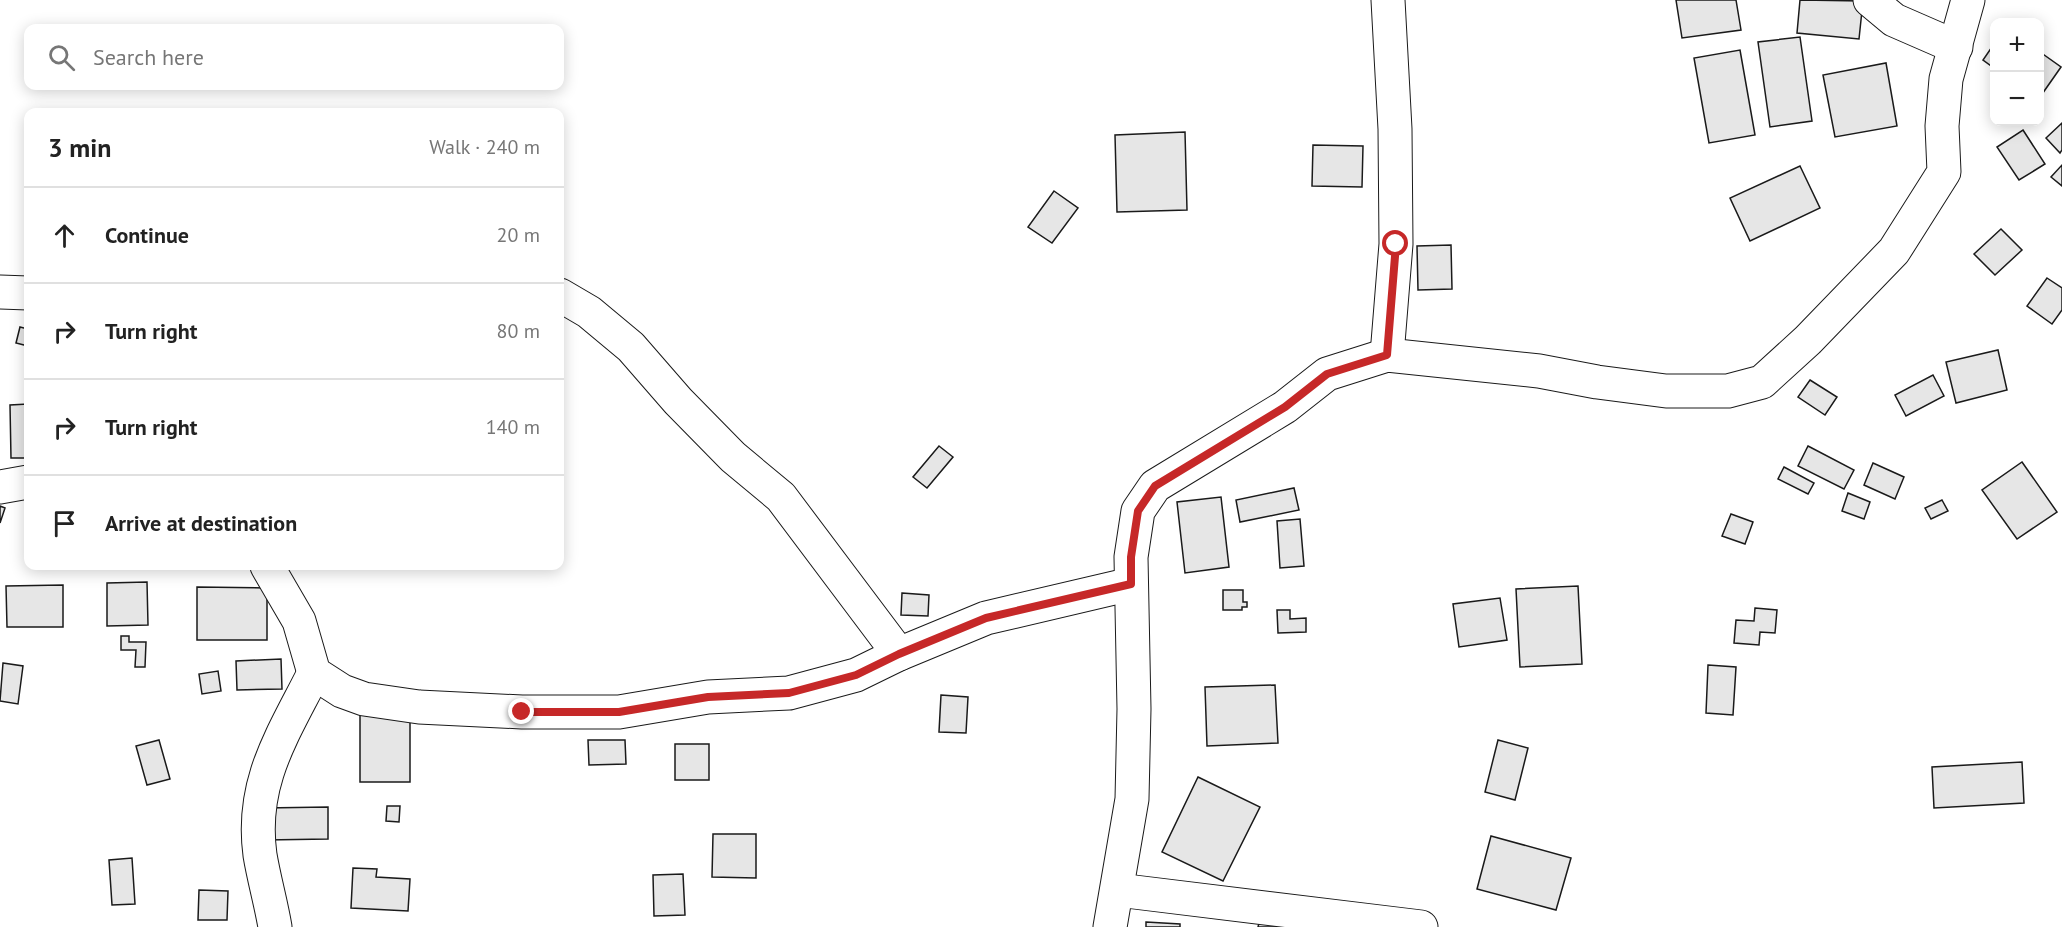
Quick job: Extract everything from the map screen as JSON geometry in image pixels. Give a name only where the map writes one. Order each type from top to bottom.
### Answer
[{"type":"street","points":[[1387,355],[1396,244],[1395,129],[1388,0]]},
{"type":"street","points":[[1870,0],[1894,20],[1956,47]]},
{"type":"street","points":[[1110,927],[1132,799],[1134,709],[1131,557],[1138,511],[1155,486],[1285,407],[1327,374],[1387,355],[1539,371],[1597,382],[1666,391],[1728,391],[1762,382],[1808,340],[1894,251],[1944,172],[1942,126],[1946,79],[1968,0]]},
{"type":"street","points":[[0,292],[24,293]]},
{"type":"street","points":[[564,297],[589,312],[631,348],[733,457],[781,498],[899,654]]},
{"type":"street","points":[[0,487],[24,483]]},
{"type":"street","points":[[269,570],[299,621],[314,673],[342,691],[364,699],[418,707],[522,712],[619,712],[708,697],[789,693],[856,675],[899,654],[986,618],[1131,584]]},
{"type":"street","points":[[275,927],[260,855],[258,816],[261,789],[271,761],[314,673]]},
{"type":"street","points":[[1118,890],[1421,927]]},
{"type":"building","points":[[1676,0],[1736,0],[1741,30],[1682,38]]},
{"type":"building","points":[[1800,0],[1863,1],[1859,39],[1797,33]]},
{"type":"building","points":[[1800,37],[1812,121],[1770,127],[1758,42]]},
{"type":"building","points":[[1740,50],[1755,135],[1709,143],[1694,58]]},
{"type":"building","points":[[1990,50],[1990,65],[1983,60]]},
{"type":"building","points":[[2044,55],[2061,67],[2044,91]]},
{"type":"building","points":[[1886,63],[1897,126],[1835,137],[1823,75]]},
{"type":"building","points":[[2062,123],[2062,150],[2060,153],[2046,138]]},
{"type":"building","points":[[2023,130],[2045,164],[2019,180],[1997,147]]},
{"type":"building","points":[[1185,132],[1187,210],[1117,212],[1115,135]]},
{"type":"building","points":[[1313,145],[1363,146],[1362,187],[1312,186]]},
{"type":"building","points":[[2062,165],[2062,186],[2051,177]]},
{"type":"building","points":[[1800,166],[1820,208],[1750,241],[1730,198]]},
{"type":"building","points":[[1054,191],[1078,208],[1052,243],[1028,227]]},
{"type":"building","points":[[2001,229],[2022,250],[1995,275],[1974,254]]},
{"type":"building","points":[[1451,245],[1452,289],[1418,290],[1417,246]]},
{"type":"building","points":[[2047,278],[2062,288],[2062,310],[2052,324],[2027,306]]},
{"type":"building","points":[[20,327],[24,328],[24,345],[16,343]]},
{"type":"building","points":[[1998,350],[2007,390],[1956,403],[1946,362]]},
{"type":"building","points":[[1933,375],[1944,396],[1906,416],[1895,395]]},
{"type":"building","points":[[1810,380],[1837,397],[1825,415],[1798,397]]},
{"type":"building","points":[[24,404],[24,458],[11,458],[10,405]]},
{"type":"building","points":[[939,446],[953,457],[927,488],[913,477]]},
{"type":"building","points":[[1808,446],[1854,470],[1844,489],[1798,466]]},
{"type":"building","points":[[2022,462],[2057,512],[2017,539],[1982,490]]},
{"type":"building","points":[[1873,463],[1904,477],[1895,499],[1864,485]]},
{"type":"building","points":[[1784,467],[1814,483],[1808,494],[1778,479]]},
{"type":"building","points":[[1294,488],[1299,510],[1240,522],[1236,500]]},
{"type":"building","points":[[1848,493],[1870,502],[1864,519],[1842,511]]},
{"type":"building","points":[[1221,497],[1229,567],[1185,573],[1177,502]]},
{"type":"building","points":[[1942,500],[1948,511],[1931,519],[1925,508]]},
{"type":"building","points":[[0,506],[5,508],[0,523]]},
{"type":"building","points":[[1731,514],[1753,522],[1745,544],[1722,536]]},
{"type":"building","points":[[1300,519],[1304,566],[1280,568],[1277,521]]},
{"type":"building","points":[[147,582],[148,625],[107,626],[107,583]]},
{"type":"building","points":[[63,585],[63,627],[7,627],[6,586]]},
{"type":"building","points":[[1578,586],[1582,664],[1520,667],[1516,589]]},
{"type":"building","points":[[197,587],[267,588],[267,640],[197,640]]},
{"type":"building","points":[[1223,590],[1243,590],[1243,602],[1247,602],[1247,607],[1242,607],[1242,610],[1223,610]]},
{"type":"building","points":[[902,593],[929,595],[928,616],[901,615]]},
{"type":"building","points":[[1500,598],[1507,640],[1459,647],[1453,604]]},
{"type":"building","points":[[1755,608],[1777,610],[1775,633],[1760,632],[1759,645],[1734,643],[1736,620],[1754,621]]},
{"type":"building","points":[[1277,610],[1290,610],[1290,619],[1306,618],[1306,632],[1278,633]]},
{"type":"building","points":[[121,636],[129,636],[129,642],[146,642],[145,667],[135,667],[136,650],[121,650]]},
{"type":"building","points":[[281,659],[282,689],[237,690],[236,661]]},
{"type":"building","points":[[3,663],[23,666],[18,704],[0,701]]},
{"type":"building","points":[[1708,665],[1736,667],[1733,715],[1706,713]]},
{"type":"building","points":[[218,671],[221,691],[202,694],[199,674]]},
{"type":"building","points":[[1275,685],[1278,743],[1207,746],[1205,687]]},
{"type":"building","points":[[941,695],[968,697],[966,733],[939,732]]},
{"type":"building","points":[[360,710],[410,710],[410,782],[360,782]]},
{"type":"building","points":[[159,740],[170,779],[147,785],[136,746]]},
{"type":"building","points":[[588,740],[625,740],[626,764],[589,765]]},
{"type":"building","points":[[1498,740],[1528,748],[1515,800],[1485,792]]},
{"type":"building","points":[[675,744],[709,744],[709,780],[675,780]]},
{"type":"building","points":[[2022,762],[2024,803],[1934,808],[1932,767]]},
{"type":"building","points":[[1198,777],[1260,807],[1223,881],[1162,852]]},
{"type":"building","points":[[387,806],[400,806],[399,822],[386,821]]},
{"type":"building","points":[[328,807],[328,839],[265,840],[264,808]]},
{"type":"building","points":[[713,834],[756,834],[756,878],[712,877]]},
{"type":"building","points":[[1491,836],[1571,858],[1556,910],[1477,889]]},
{"type":"building","points":[[132,858],[135,904],[112,905],[109,860]]},
{"type":"building","points":[[353,868],[377,869],[376,877],[410,879],[408,911],[351,908]]},
{"type":"building","points":[[683,874],[685,915],[654,916],[653,875]]},
{"type":"building","points":[[199,890],[228,891],[227,920],[198,920]]},
{"type":"building","points":[[1146,922],[1180,924],[1180,927],[1146,927]]},
{"type":"building","points":[[1259,923],[1315,927],[1258,927]]},
{"type":"route","points":[[522,712],[619,712],[708,697],[789,693],[856,675],[899,654],[986,618],[1131,584],[1131,557],[1138,511],[1155,486],[1285,407],[1327,374],[1387,355],[1396,244]]}]
